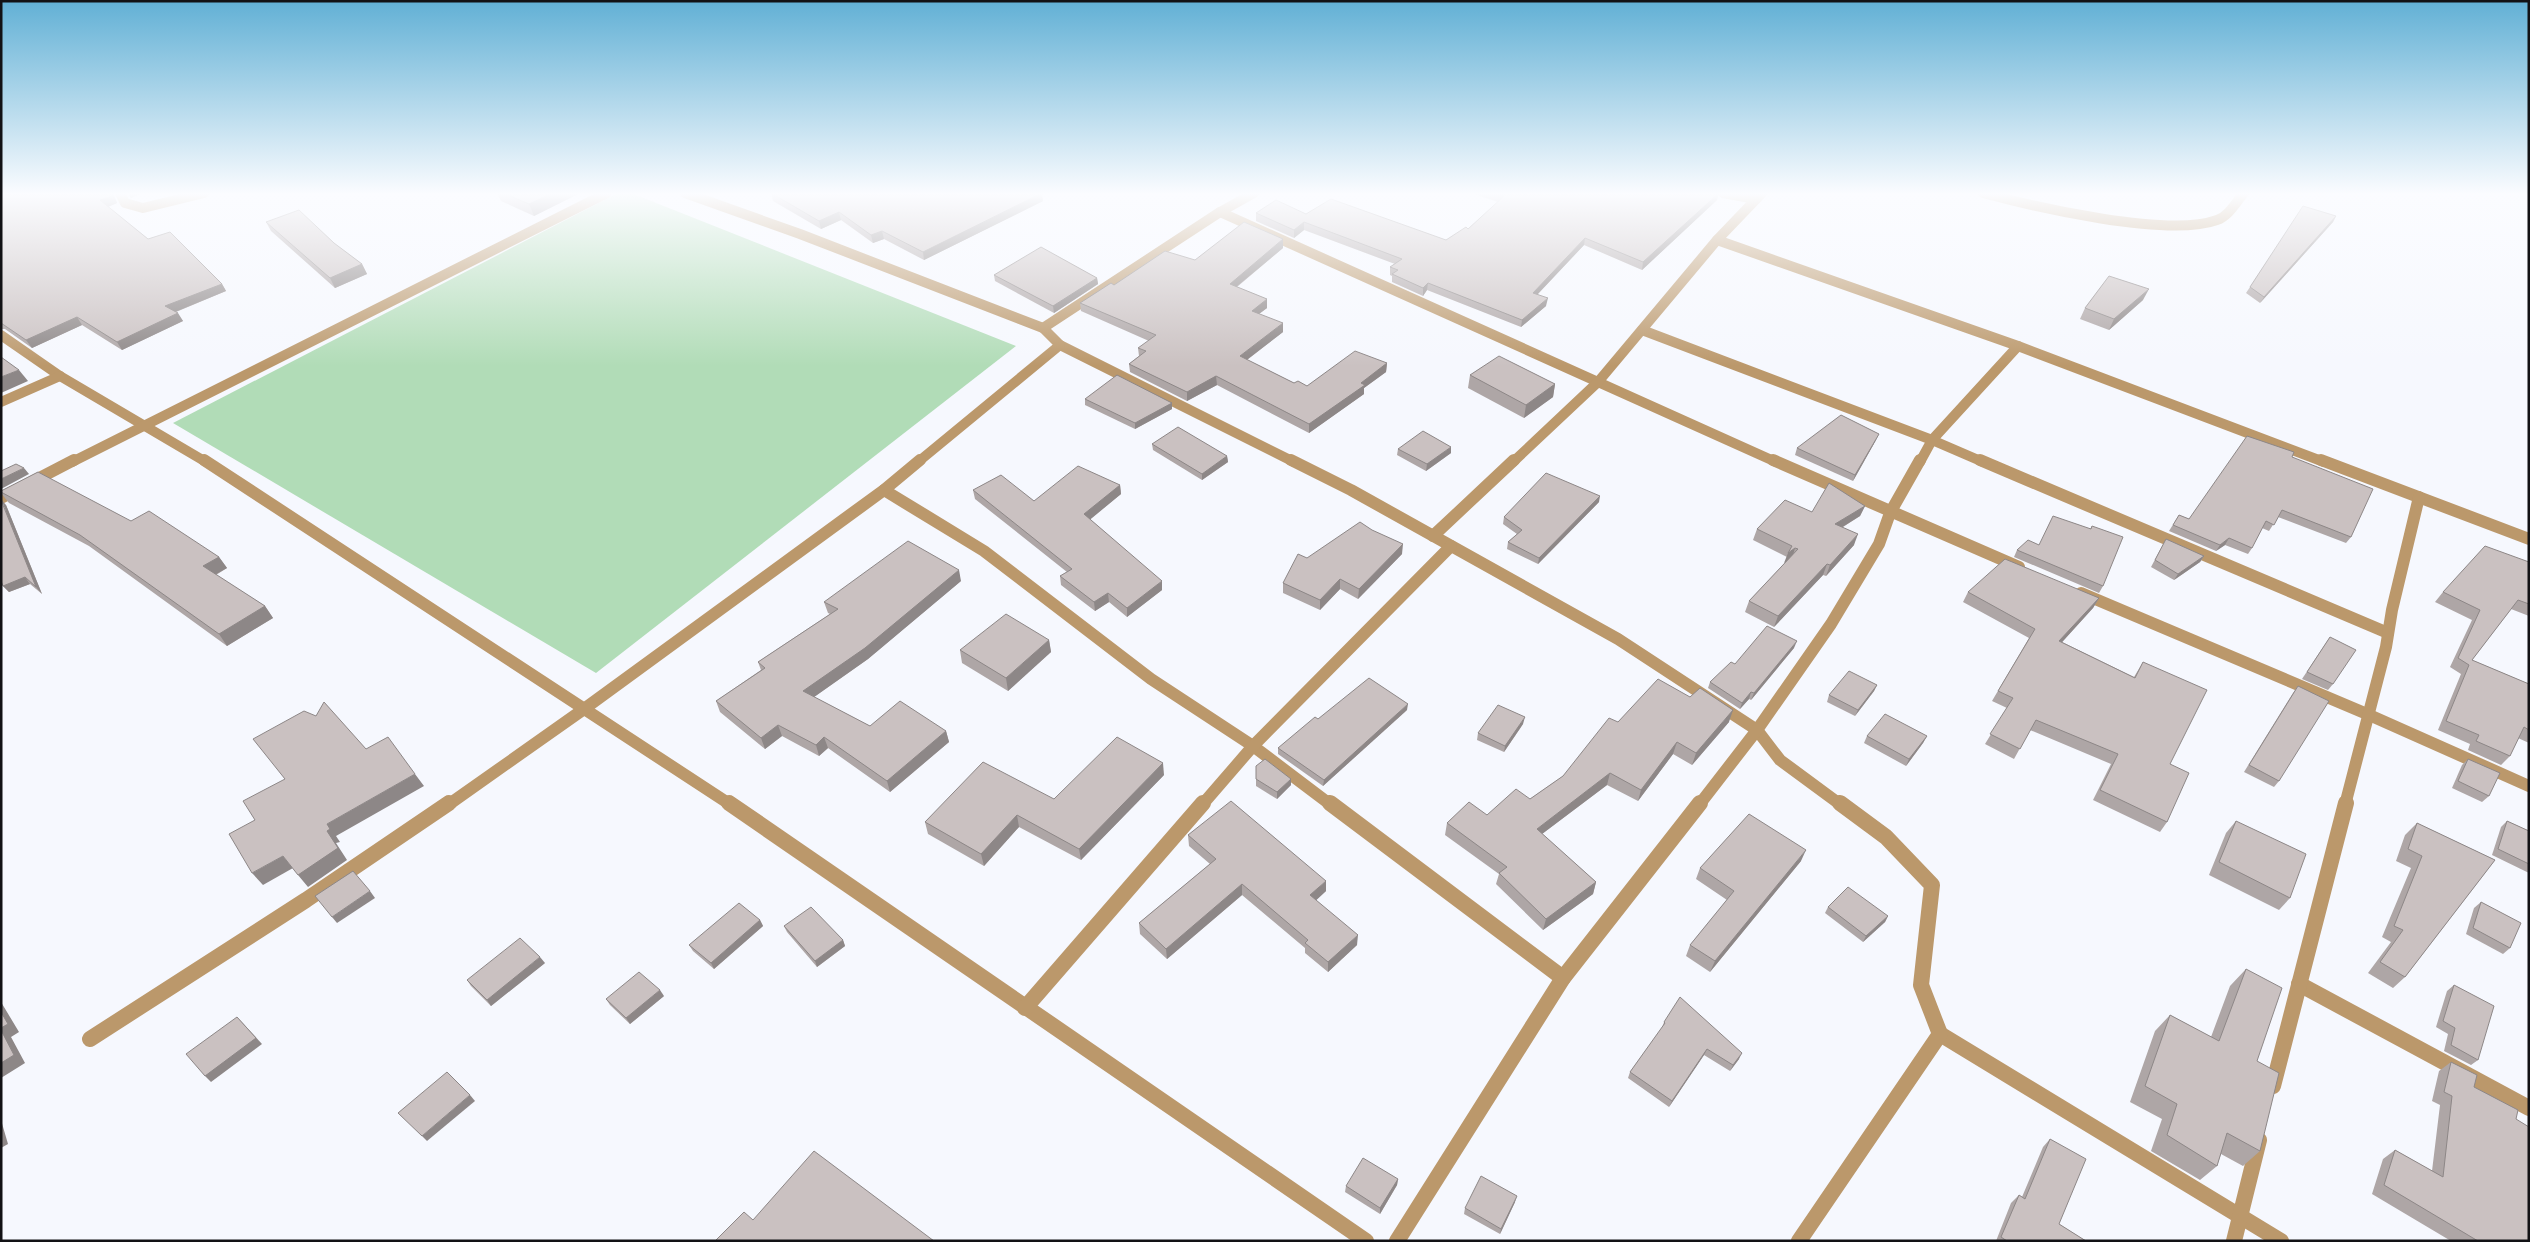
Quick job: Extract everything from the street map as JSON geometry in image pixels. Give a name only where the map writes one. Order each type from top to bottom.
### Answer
[{"type":"street","points":[[1,498],[490,251]]},
{"type":"street","points":[[844,251],[1043,328],[1060,345],[1351,490],[1618,639],[1757,730],[1780,760],[1886,837],[1932,885],[1921,985],[1940,1034],[2281,1241]]},
{"type":"street","points":[[1043,328],[1161,251]]},
{"type":"street","points":[[1307,251],[1890,513],[2028,571]]},
{"type":"street","points":[[1433,536],[1598,382],[1709,251]]},
{"type":"street","points":[[1749,251],[2018,346],[2529,539]]},
{"type":"street","points":[[1642,330],[1932,440],[2388,633]]},
{"type":"street","points":[[1,335],[60,376],[145,424],[225,473],[769,829],[1025,1008],[1366,1241]]},
{"type":"street","points":[[90,1039],[437,812],[584,708],[884,490],[1060,345]]},
{"type":"street","points":[[1396,1241],[1563,978],[1757,730],[1830,624],[1879,544],[1890,513],[1932,440],[2018,346]]},
{"type":"street","points":[[1,402],[60,376]]},
{"type":"street","points":[[884,490],[984,551],[1151,679],[1253,746],[1563,978]]},
{"type":"street","points":[[2270,1096],[2388,633],[2420,497]]},
{"type":"street","points":[[1025,1008],[1253,746],[1451,546]]},
{"type":"street","points":[[2074,590],[2367,714],[2529,786]]},
{"type":"street","points":[[2299,984],[2529,1108]]},
{"type":"street","points":[[1799,1241],[1940,1034]]},
{"type":"street","points":[[2234,1241],[2263,1124]]},
{"type":"green space","points":[[506,251],[777,251],[1016,346],[596,673],[173,423]]},
{"type":"building","points":[[1,251],[189,251],[222,284],[165,306],[178,313],[117,342],[77,317],[26,340],[1,323]]},
{"type":"building","points":[[299,251],[345,251],[362,264],[330,278]]},
{"type":"building","points":[[1034,251],[1048,251],[1097,278],[1053,306],[994,275]]},
{"type":"building","points":[[1165,251],[1195,260],[1207,251],[1269,251],[1230,284],[1267,299],[1252,311],[1283,323],[1240,356],[1294,383],[1298,381],[1307,386],[1355,351],[1387,363],[1361,383],[1365,385],[1309,424],[1216,376],[1187,392],[1129,364],[1146,351],[1138,348],[1156,335],[1080,303],[1111,283],[1114,285]]},
{"type":"building","points":[[1381,251],[1573,251],[1533,293],[1548,298],[1522,320],[1428,283],[1423,288],[1392,274],[1398,270],[1390,267],[1402,259]]},
{"type":"building","points":[[1616,251],[1655,251],[1643,262]]},
{"type":"building","points":[[2274,251],[2305,251],[2264,297],[2250,287]]},
{"type":"building","points":[[2109,276],[2149,289],[2114,319],[2085,308]]},
{"type":"building","points":[[1499,356],[1555,384],[1526,405],[1470,375]]},
{"type":"building","points":[[1,357],[19,370],[1,377]]},
{"type":"building","points":[[1117,375],[1172,403],[1135,423],[1085,399]]},
{"type":"building","points":[[1841,415],[1879,434],[1855,475],[1797,448]]},
{"type":"building","points":[[1178,427],[1227,456],[1202,474],[1152,444]]},
{"type":"building","points":[[1423,431],[1451,447],[1427,464],[1398,449]]},
{"type":"building","points":[[2247,436],[2294,452],[2292,457],[2373,489],[2351,537],[2282,510],[2274,525],[2266,521],[2252,548],[2229,538],[2220,545],[2173,525],[2179,515],[2189,519]]},
{"type":"building","points":[[16,464],[24,468],[1,479],[1,471]]},
{"type":"building","points":[[1078,466],[1120,485],[1084,514],[1162,581],[1127,608],[1108,593],[1094,602],[1060,576],[1072,569],[973,490],[1001,475],[1034,501]]},
{"type":"building","points":[[38,472],[131,521],[149,511],[219,557],[203,566],[265,606],[219,634],[80,535],[1,492]]},
{"type":"building","points":[[1546,473],[1600,496],[1539,558],[1508,542],[1522,530],[1504,517]]},
{"type":"building","points":[[1829,483],[1865,506],[1835,524],[1858,534],[1830,565],[1827,564],[1778,616],[1749,601],[1798,549],[1795,548],[1788,553],[1792,546],[1757,529],[1785,500],[1812,512]]},
{"type":"building","points":[[1,500],[36,587],[25,577],[3,586],[1,581]]},
{"type":"building","points":[[2053,516],[2091,529],[2092,526],[2123,537],[2103,586],[2017,550],[2028,540],[2039,545]]},
{"type":"building","points":[[1360,522],[1372,530],[1403,544],[1359,589],[1340,579],[1320,600],[1283,583],[1298,554],[1307,558]]},
{"type":"building","points":[[2166,539],[2204,556],[2178,574],[2155,560]]},
{"type":"building","points":[[908,541],[959,570],[865,648],[803,691],[870,726],[900,701],[946,731],[887,781],[824,737],[816,745],[778,725],[761,738],[716,701],[765,668],[758,662],[838,609],[824,602]]},
{"type":"building","points":[[2485,546],[2529,562],[2529,604],[2518,600],[2472,660],[2529,684],[2529,730],[2524,727],[2510,756],[2476,741],[2479,735],[2446,721],[2469,665],[2458,658],[2480,610],[2443,592]]},
{"type":"building","points":[[2005,559],[2099,598],[2059,641],[2135,678],[2143,662],[2207,690],[2170,764],[2189,773],[2167,822],[2100,790],[2118,754],[2036,720],[2020,749],[1990,734],[2013,698],[1998,691],[2035,629],[1968,592]]},
{"type":"building","points":[[1006,614],[1049,640],[1006,678],[960,650]]},
{"type":"building","points":[[1767,626],[1797,641],[1754,693],[1751,692],[1742,703],[1710,682],[1731,662],[1735,664]]},
{"type":"building","points":[[2330,637],[2356,650],[2333,684],[2307,672]]},
{"type":"building","points":[[1849,671],[1877,685],[1858,710],[1829,695]]},
{"type":"building","points":[[1369,678],[1408,704],[1324,780],[1278,748],[1315,717],[1318,719]]},
{"type":"building","points":[[1658,679],[1690,697],[1700,688],[1733,710],[1696,753],[1677,742],[1641,790],[1610,773],[1537,829],[1596,882],[1546,919],[1499,873],[1507,867],[1447,823],[1469,802],[1487,815],[1516,789],[1530,799],[1563,776],[1609,718],[1618,722]]},
{"type":"building","points":[[2298,686],[2329,701],[2279,781],[2249,765]]},
{"type":"building","points":[[324,702],[366,749],[388,737],[415,774],[327,824],[330,829],[327,831],[338,848],[298,875],[283,856],[252,873],[229,834],[255,820],[243,801],[285,779],[253,739],[304,711],[316,716]]},
{"type":"building","points":[[1498,705],[1525,717],[1505,746],[1478,733]]},
{"type":"building","points":[[1885,714],[1927,736],[1909,759],[1867,736]]},
{"type":"building","points":[[1117,737],[1163,763],[1079,849],[1017,815],[981,854],[925,822],[983,762],[1054,799]]},
{"type":"building","points":[[1265,759],[1291,779],[1277,792],[1256,779],[1256,766]]},
{"type":"building","points":[[2468,759],[2500,773],[2489,796],[2458,781]]},
{"type":"building","points":[[1231,801],[1326,881],[1310,895],[1358,935],[1328,962],[1305,943],[1308,940],[1242,884],[1166,949],[1139,923],[1216,859],[1188,835]]},
{"type":"building","points":[[1749,814],[1806,850],[1715,961],[1690,945],[1734,891],[1700,868]]},
{"type":"building","points":[[2236,821],[2306,854],[2290,898],[2219,862]]},
{"type":"building","points":[[2507,821],[2529,831],[2529,864],[2498,849]]},
{"type":"building","points":[[2417,823],[2495,860],[2405,977],[2380,962],[2403,930],[2394,926],[2422,856],[2408,849]]},
{"type":"building","points":[[353,871],[370,891],[332,917],[315,896]]},
{"type":"building","points":[[1848,887],[1888,916],[1866,936],[1828,907]]},
{"type":"building","points":[[2481,902],[2521,923],[2510,948],[2473,928]]},
{"type":"building","points":[[739,903],[760,920],[711,963],[689,945]]},
{"type":"building","points":[[811,907],[843,940],[815,961],[784,926]]},
{"type":"building","points":[[520,938],[540,957],[487,1000],[467,980]]},
{"type":"building","points":[[2246,969],[2282,988],[2257,1061],[2279,1073],[2260,1151],[2227,1133],[2217,1166],[2167,1135],[2177,1104],[2145,1086],[2170,1015],[2219,1041]]},
{"type":"building","points":[[639,972],[660,990],[626,1018],[606,999]]},
{"type":"building","points":[[2454,985],[2494,1006],[2478,1060],[2451,1045],[2455,1028],[2443,1021]]},
{"type":"building","points":[[1680,997],[1742,1053],[1733,1065],[1707,1049],[1672,1101],[1630,1072],[1665,1023]]},
{"type":"building","points":[[1,1012],[8,1024],[1,1028]]},
{"type":"building","points":[[237,1017],[256,1038],[205,1076],[186,1054]]},
{"type":"building","points":[[1,1030],[14,1055],[1,1063]]},
{"type":"building","points":[[2451,1062],[2477,1075],[2474,1087],[2518,1110],[2516,1119],[2529,1127],[2529,1241],[2478,1241],[2384,1185],[2395,1150],[2443,1177],[2452,1096],[2444,1092]]},
{"type":"building","points":[[447,1072],[470,1095],[422,1136],[398,1113]]},
{"type":"building","points":[[2050,1139],[2086,1159],[2059,1224],[2086,1241],[2007,1241],[2001,1237],[2019,1195],[2025,1199]]},
{"type":"building","points":[[814,1151],[934,1241],[715,1241],[744,1212],[753,1220]]},
{"type":"building","points":[[1363,1158],[1398,1179],[1380,1208],[1346,1186]]},
{"type":"building","points":[[1481,1176],[1517,1196],[1501,1229],[1465,1208]]}]
